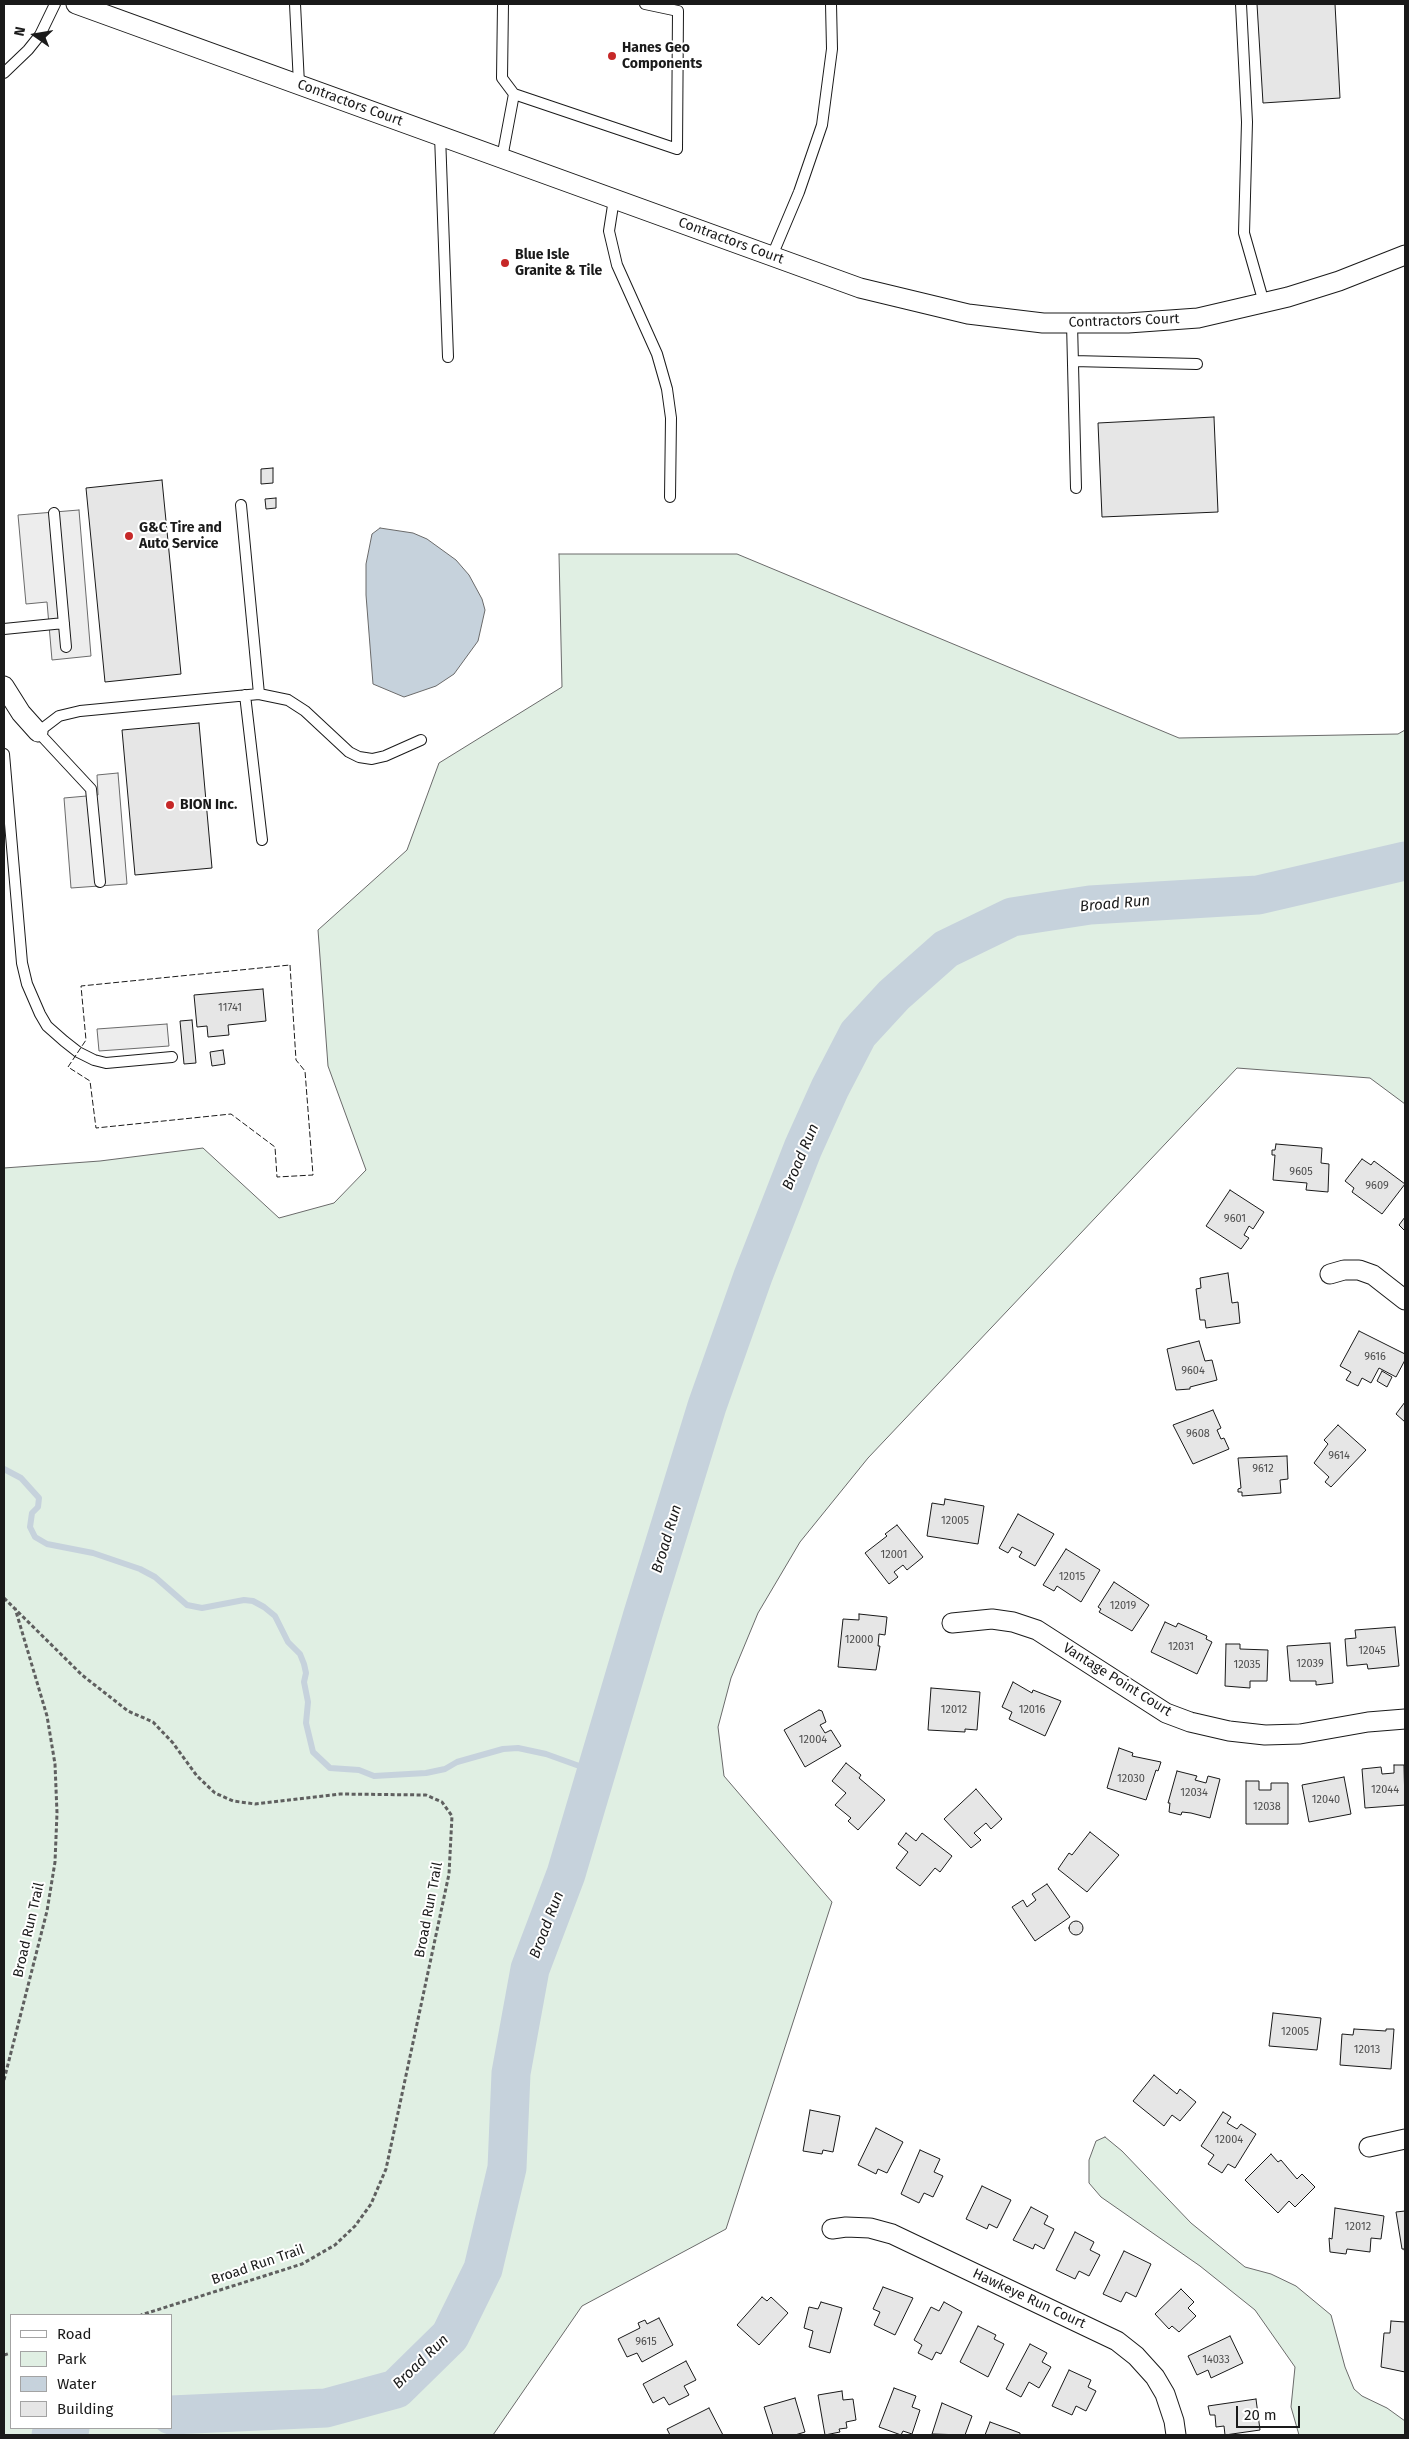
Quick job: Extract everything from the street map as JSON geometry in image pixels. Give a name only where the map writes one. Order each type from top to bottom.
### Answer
[{"type":"street","name":"Contractors Court","points":[[76,4],[860,288],[910,302],[968,314],[1044,323],[1128,323],[1198,318],[1264,303],[1339,281],[1405,255]]},
{"type":"street","points":[[4,686],[21,713],[38,732]]},
{"type":"street","points":[[1330,1274],[1344,1270],[1359,1270],[1373,1275],[1405,1300]]},
{"type":"street","name":"Vantage Point Court","points":[[952,1623],[992,1619],[1013,1622],[1037,1630],[1166,1712],[1190,1722],[1229,1732],[1264,1735],[1300,1734],[1368,1722],[1405,1719]]},
{"type":"street","points":[[1369,2147],[1405,2139]]},
{"type":"street","name":"Hawkeye Run Court","points":[[832,2229],[870,2228],[892,2234],[1117,2341],[1136,2356],[1156,2378],[1168,2403],[1176,2435]]},
{"type":"lane","points":[[4,73],[28,50],[40,35],[55,4]]},
{"type":"lane","points":[[296,4],[299,84]]},
{"type":"lane","points":[[503,4],[502,78],[514,94],[677,149],[678,11],[645,4]]},
{"type":"lane","points":[[772,256],[799,192],[822,125],[832,49],[831,4]]},
{"type":"lane","points":[[1241,4],[1246,122],[1244,233],[1264,303]]},
{"type":"lane","points":[[502,158],[514,94]]},
{"type":"lane","points":[[440,136],[448,357]]},
{"type":"lane","points":[[614,199],[609,230],[616,265],[657,354],[668,389],[671,418],[670,497]]},
{"type":"lane","points":[[1072,323],[1076,488]]},
{"type":"lane","points":[[1073,361],[1196,364]]},
{"type":"lane","points":[[241,506],[259,694]]},
{"type":"lane","points":[[54,513],[66,647]]},
{"type":"lane","points":[[4,629],[64,623]]},
{"type":"lane","points":[[100,882],[92,789],[38,732],[59,716],[80,711],[259,694],[288,700],[305,711],[349,752],[359,757],[372,759],[385,756],[421,740]]},
{"type":"lane","points":[[245,695],[262,840]]},
{"type":"lane","points":[[4,754],[22,963],[27,984],[40,1014],[47,1026],[64,1041],[78,1052],[94,1060],[106,1063],[172,1057]]},
{"type":"path","name":"Broad Run Trail","points":[[4,1598],[82,1676],[128,1711],[152,1722],[173,1743],[197,1776],[215,1793],[233,1800],[255,1804],[340,1794],[426,1795],[442,1802],[452,1816],[449,1874],[386,2169],[371,2204],[355,2226],[335,2244],[302,2264],[144,2314]]},
{"type":"path","name":"Broad Run Trail","points":[[4,2080],[47,1911],[55,1862],[57,1813],[55,1764],[47,1716],[14,1607]]},
{"type":"green space","points":[[559,554],[737,554],[1179,738],[1398,734],[1405,730],[1405,1104],[1370,1078],[1237,1068],[868,1458],[800,1542],[758,1613],[731,1678],[718,1727],[724,1776],[832,1902],[726,2229],[582,2306],[493,2435],[4,2435],[4,1168],[100,1161],[203,1148],[279,1218],[334,1203],[366,1170],[328,1066],[318,930],[407,850],[439,763],[562,687]]},
{"type":"green space","points":[[1105,2137],[1122,2151],[1191,2223],[1245,2267],[1271,2274],[1296,2286],[1331,2315],[1345,2367],[1354,2389],[1362,2396],[1387,2408],[1405,2421],[1405,2435],[1299,2435],[1291,2407],[1295,2367],[1255,2310],[1200,2266],[1101,2197],[1089,2183],[1089,2160],[1096,2141]]},
{"type":"shaded area","points":[[79,510],[91,656],[52,660],[47,602],[26,604],[18,515]]},
{"type":"shaded area","points":[[118,773],[127,884],[71,888],[64,798],[98,795],[97,775]]},
{"type":"shaded area","points":[[167,1024],[169,1046],[99,1051],[97,1029]]},
{"type":"water","points":[[380,528],[413,533],[427,539],[456,560],[469,575],[482,599],[485,610],[478,641],[454,674],[436,686],[404,697],[373,684],[366,595],[366,564],[372,534]]},
{"type":"building","points":[[1257,4],[1335,4],[1340,98],[1263,103]]},
{"type":"building","points":[[1214,417],[1218,512],[1102,517],[1098,423]]},
{"type":"building","points":[[273,468],[273,483],[261,484],[261,469]]},
{"type":"building","points":[[162,480],[181,674],[105,682],[86,488]]},
{"type":"building","points":[[276,498],[276,508],[266,509],[265,499]]},
{"type":"building","points":[[199,723],[212,868],[135,875],[122,730]]},
{"type":"building","points":[[263,989],[266,1021],[228,1025],[229,1035],[208,1037],[207,1026],[197,1027],[194,995]]},
{"type":"building","points":[[192,1020],[196,1063],[184,1064],[180,1021]]},
{"type":"building","points":[[223,1050],[225,1064],[212,1066],[210,1052]]},
{"type":"building","points":[[1276,1144],[1322,1148],[1321,1163],[1329,1164],[1328,1192],[1306,1190],[1307,1183],[1273,1180],[1275,1155],[1272,1155],[1272,1150],[1275,1150]]},
{"type":"building","points":[[1362,1159],[1371,1165],[1374,1161],[1405,1184],[1382,1214],[1352,1192],[1354,1188],[1345,1181]]},
{"type":"building","points":[[1230,1190],[1264,1212],[1253,1229],[1249,1226],[1244,1235],[1249,1238],[1241,1249],[1206,1226]]},
{"type":"building","points":[[1405,1217],[1405,1231],[1399,1225]]},
{"type":"building","points":[[1228,1273],[1232,1303],[1238,1302],[1240,1323],[1206,1328],[1205,1320],[1200,1320],[1196,1289],[1201,1288],[1200,1278]]},
{"type":"building","points":[[1359,1331],[1405,1354],[1405,1360],[1396,1377],[1379,1368],[1371,1383],[1362,1378],[1358,1386],[1346,1380],[1351,1372],[1340,1366]]},
{"type":"building","points":[[1199,1341],[1205,1361],[1212,1360],[1217,1380],[1190,1387],[1190,1389],[1176,1390],[1167,1349]]},
{"type":"building","points":[[1382,1371],[1392,1377],[1387,1387],[1377,1381]]},
{"type":"building","points":[[1405,1402],[1405,1422],[1396,1414]]},
{"type":"building","points":[[1213,1410],[1221,1428],[1217,1430],[1221,1439],[1224,1438],[1229,1449],[1193,1464],[1173,1425]]},
{"type":"building","points":[[1338,1425],[1366,1450],[1331,1487],[1325,1482],[1329,1477],[1314,1463],[1328,1444],[1324,1440]]},
{"type":"building","points":[[1287,1456],[1288,1479],[1280,1480],[1281,1493],[1242,1496],[1242,1492],[1238,1492],[1238,1489],[1241,1488],[1238,1458]]},
{"type":"building","points":[[945,1499],[984,1506],[978,1544],[927,1536],[932,1503],[944,1505]]},
{"type":"building","points":[[1018,1514],[1054,1534],[1035,1566],[1019,1557],[1022,1552],[1012,1547],[1008,1553],[999,1548]]},
{"type":"building","points":[[897,1525],[923,1557],[907,1570],[903,1565],[894,1572],[898,1577],[889,1584],[865,1553],[887,1536],[885,1534]]},
{"type":"building","points":[[1066,1549],[1100,1570],[1081,1602],[1057,1586],[1054,1591],[1043,1585]]},
{"type":"building","points":[[1114,1582],[1149,1605],[1132,1631],[1099,1612],[1101,1609],[1098,1607]]},
{"type":"building","points":[[859,1614],[887,1617],[885,1635],[879,1634],[878,1646],[880,1646],[876,1670],[838,1667],[843,1619],[859,1620]]},
{"type":"building","points":[[1165,1622],[1176,1627],[1178,1623],[1207,1636],[1206,1639],[1212,1642],[1197,1674],[1151,1652]]},
{"type":"building","points":[[1395,1627],[1399,1666],[1368,1669],[1367,1664],[1347,1666],[1345,1639],[1356,1638],[1355,1630]]},
{"type":"building","points":[[1330,1643],[1333,1683],[1316,1685],[1316,1681],[1290,1681],[1287,1646]]},
{"type":"building","points":[[1226,1644],[1240,1644],[1240,1649],[1268,1650],[1267,1681],[1250,1681],[1250,1688],[1225,1686]]},
{"type":"building","points":[[1013,1682],[1032,1693],[1033,1690],[1061,1701],[1045,1736],[1009,1719],[1012,1712],[1002,1707]]},
{"type":"building","points":[[931,1688],[980,1692],[977,1730],[965,1729],[965,1732],[928,1730]]},
{"type":"building","points":[[819,1710],[822,1711],[826,1722],[820,1725],[825,1733],[831,1730],[841,1746],[805,1767],[784,1730]]},
{"type":"building","points":[[1119,1748],[1133,1753],[1132,1756],[1161,1762],[1158,1771],[1156,1770],[1146,1800],[1107,1788]]},
{"type":"building","points":[[846,1763],[861,1775],[859,1778],[885,1800],[858,1830],[848,1821],[851,1818],[835,1805],[846,1793],[832,1781]]},
{"type":"building","points":[[1394,1765],[1404,1765],[1405,1805],[1365,1808],[1362,1769],[1381,1767],[1382,1774],[1394,1773]]},
{"type":"building","points":[[1177,1771],[1197,1776],[1195,1780],[1206,1783],[1208,1776],[1220,1779],[1210,1818],[1191,1813],[1182,1812],[1181,1815],[1169,1812],[1170,1803],[1168,1803]]},
{"type":"building","points":[[1344,1777],[1351,1814],[1309,1822],[1302,1785]]},
{"type":"building","points":[[1246,1781],[1259,1781],[1259,1790],[1271,1790],[1271,1783],[1288,1783],[1288,1824],[1246,1824]]},
{"type":"building","points":[[976,1789],[1002,1819],[991,1829],[986,1823],[974,1833],[981,1840],[971,1848],[944,1819]]},
{"type":"building","points":[[1090,1832],[1119,1855],[1087,1892],[1058,1869],[1069,1853],[1072,1855]]},
{"type":"building","points":[[906,1833],[916,1841],[922,1833],[952,1856],[940,1872],[935,1868],[920,1886],[896,1868],[908,1852],[898,1844]]},
{"type":"building","points":[[1047,1884],[1070,1917],[1035,1941],[1012,1907],[1023,1900],[1027,1907],[1036,1900],[1032,1894]]},
{"type":"building","points":[[1076,1921],[1081,1923],[1083,1928],[1081,1933],[1076,1935],[1071,1933],[1069,1928],[1071,1923]]},
{"type":"building","points":[[1273,2013],[1321,2018],[1317,2050],[1269,2046]]},
{"type":"building","points":[[1354,2029],[1386,2031],[1386,2029],[1394,2029],[1391,2069],[1340,2065],[1342,2034],[1353,2035]]},
{"type":"building","points":[[1154,2075],[1177,2094],[1180,2089],[1196,2102],[1180,2121],[1172,2115],[1164,2126],[1133,2101]]},
{"type":"building","points":[[810,2110],[840,2116],[833,2152],[823,2150],[822,2154],[803,2151]]},
{"type":"building","points":[[1223,2112],[1231,2117],[1227,2123],[1237,2129],[1241,2124],[1256,2134],[1235,2168],[1228,2164],[1222,2173],[1208,2164],[1214,2155],[1201,2146]]},
{"type":"building","points":[[876,2128],[903,2142],[887,2173],[878,2169],[876,2174],[858,2165]]},
{"type":"building","points":[[920,2150],[940,2159],[934,2172],[943,2176],[933,2197],[924,2193],[919,2203],[901,2194]]},
{"type":"building","points":[[1271,2154],[1278,2162],[1281,2160],[1297,2179],[1302,2174],[1315,2187],[1295,2207],[1289,2201],[1278,2213],[1245,2180]]},
{"type":"building","points":[[982,2186],[1011,2200],[997,2228],[989,2224],[987,2229],[966,2219]]},
{"type":"building","points":[[1031,2207],[1048,2216],[1044,2224],[1054,2229],[1044,2249],[1035,2244],[1033,2249],[1013,2240]]},
{"type":"building","points":[[1335,2208],[1384,2216],[1381,2239],[1371,2238],[1370,2252],[1347,2249],[1346,2254],[1330,2252],[1329,2238],[1332,2239]]},
{"type":"building","points":[[1405,2211],[1405,2253],[1404,2249],[1402,2249],[1396,2212]]},
{"type":"building","points":[[1075,2232],[1094,2242],[1090,2250],[1100,2255],[1089,2276],[1079,2271],[1075,2279],[1056,2270]]},
{"type":"building","points":[[1124,2251],[1151,2264],[1136,2297],[1126,2292],[1121,2302],[1103,2294]]},
{"type":"building","points":[[883,2287],[913,2298],[895,2335],[874,2325],[880,2312],[873,2309]]},
{"type":"building","points":[[1181,2289],[1194,2302],[1188,2308],[1196,2316],[1179,2332],[1172,2326],[1169,2329],[1155,2314]]},
{"type":"building","points":[[762,2297],[767,2301],[771,2297],[788,2313],[759,2345],[737,2325]]},
{"type":"building","points":[[821,2302],[842,2308],[830,2353],[809,2347],[813,2331],[804,2328],[809,2307],[818,2309]]},
{"type":"building","points":[[944,2302],[962,2312],[941,2354],[936,2352],[932,2360],[918,2353],[922,2345],[914,2340],[931,2307],[939,2311]]},
{"type":"building","points":[[659,2318],[673,2345],[642,2362],[637,2353],[627,2357],[618,2339],[640,2328],[638,2323],[645,2320],[647,2324]]},
{"type":"building","points":[[1391,2321],[1405,2322],[1405,2372],[1381,2367],[1384,2333],[1390,2333]]},
{"type":"building","points":[[978,2326],[996,2335],[994,2339],[1004,2344],[988,2377],[960,2362]]},
{"type":"building","points":[[1230,2336],[1243,2363],[1211,2378],[1208,2370],[1197,2375],[1188,2356]]},
{"type":"building","points":[[1030,2344],[1047,2353],[1042,2362],[1051,2367],[1039,2388],[1029,2382],[1021,2397],[1006,2389]]},
{"type":"building","points":[[686,2361],[696,2380],[684,2386],[689,2395],[669,2405],[664,2397],[653,2403],[643,2384]]},
{"type":"building","points":[[1069,2370],[1091,2380],[1088,2387],[1096,2391],[1086,2411],[1076,2406],[1072,2415],[1052,2406]]},
{"type":"building","points":[[894,2388],[916,2396],[912,2407],[920,2410],[912,2434],[903,2431],[901,2435],[879,2427]]},
{"type":"building","points":[[842,2391],[843,2400],[853,2399],[856,2420],[846,2422],[847,2428],[839,2429],[840,2432],[825,2435],[818,2395]]},
{"type":"building","points":[[795,2398],[805,2432],[795,2435],[773,2435],[764,2407]]},
{"type":"building","points":[[1256,2399],[1260,2430],[1225,2435],[1224,2426],[1216,2427],[1215,2415],[1210,2415],[1208,2406]]},
{"type":"building","points":[[942,2403],[972,2416],[965,2435],[932,2434]]},
{"type":"building","points":[[709,2408],[723,2435],[670,2435],[667,2429]]},
{"type":"building","points":[[990,2422],[1020,2433],[1020,2435],[985,2435]]},
{"type":"waterway","name":"Broad Run","points":[[172,2415],[326,2408],[396,2389],[450,2336],[483,2269],[507,2168],[511,2073],[530,1969],[566,1874],[707,1406],[753,1276],[803,1148],[830,1088],[858,1034],[894,995],[946,949],[1012,917],[1090,905],[1258,895],[1405,861]]},
{"type":"waterway","points":[[4,1469],[21,1478],[39,1498],[38,1507],[32,1513],[30,1527],[35,1537],[47,1544],[93,1553],[140,1569],[155,1577],[187,1605],[202,1608],[244,1600],[253,1601],[275,1616],[288,1642],[300,1654],[304,1664],[306,1673],[304,1682],[308,1702],[306,1723],[313,1752],[330,1768],[359,1770],[374,1776],[426,1773],[445,1769],[457,1762],[503,1749],[518,1748],[546,1754],[596,1772]]},
{"type":"waterway","name":"Broad Run","points":[[51,2435],[67,2429]]},
{"type":"fence","points":[[290,965],[296,1060],[305,1071],[313,1175],[277,1177],[275,1147],[231,1114],[96,1128],[90,1081],[68,1067],[86,1040],[81,986],[290,965]]},
{"type":"place","name":"Hanes Geo Components","points":[[612,56]]},
{"type":"place","name":"Blue Isle Granite & Tile","points":[[505,263]]},
{"type":"place","name":"G&C Tire and Auto Service","points":[[129,536]]},
{"type":"place","name":"BION Inc.","points":[[170,805]]}]
